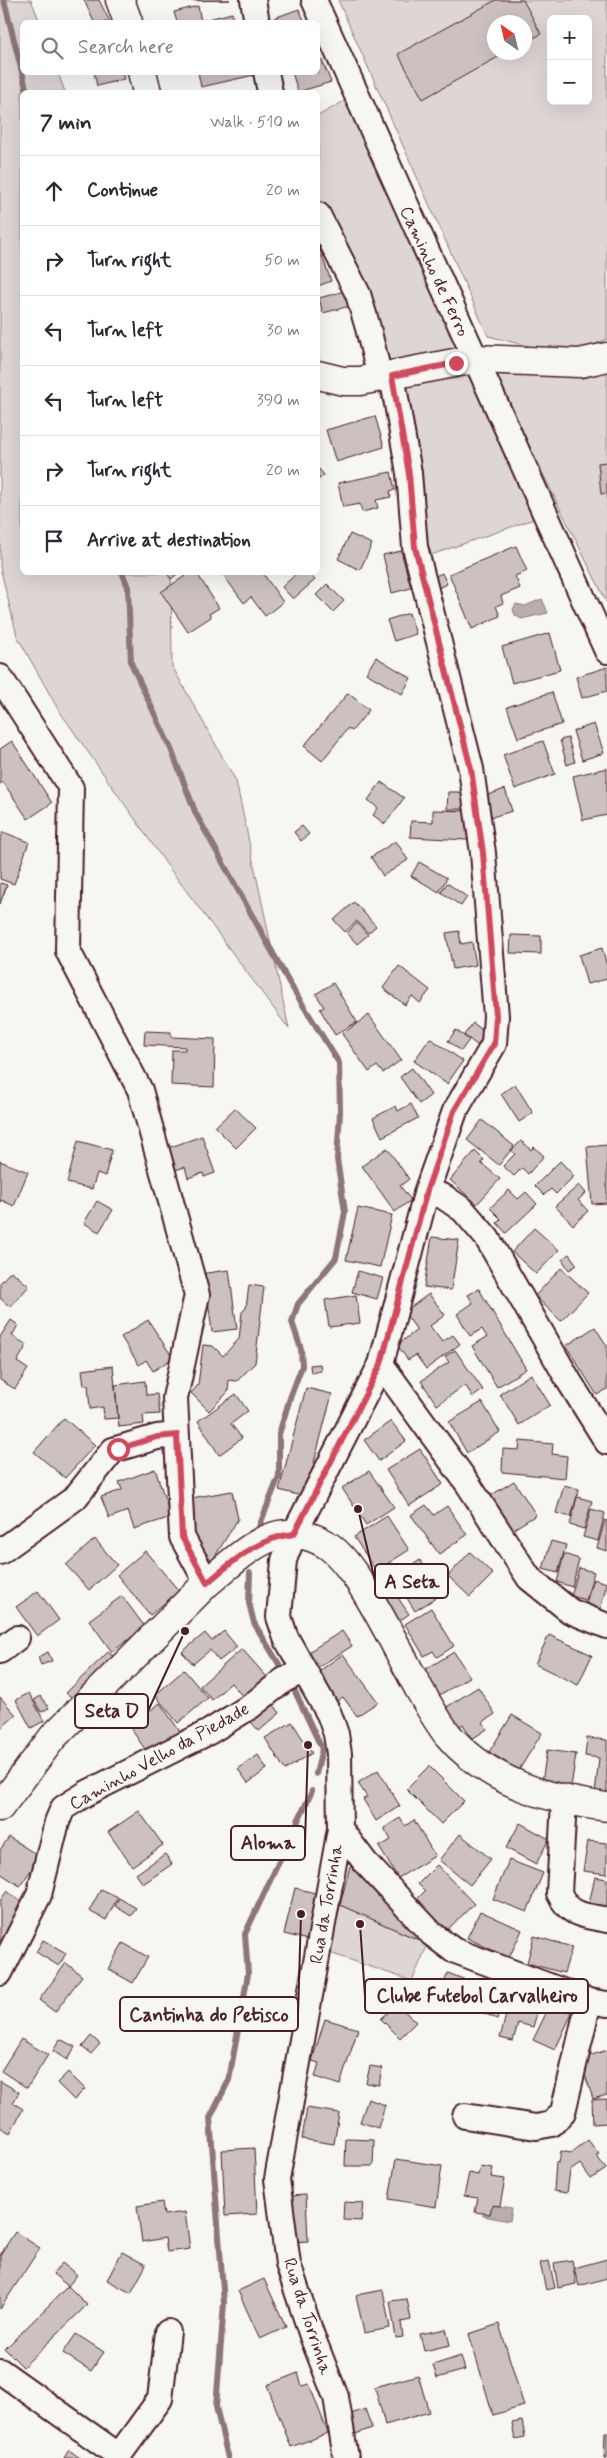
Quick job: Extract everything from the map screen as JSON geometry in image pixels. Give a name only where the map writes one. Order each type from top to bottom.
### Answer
[{"type":"street","points":[[120,0],[127,20]]},
{"type":"street","points":[[253,0],[257,20]]},
{"type":"street","name":"Caminho de Ferro","points":[[314,0],[607,651]]},
{"type":"street","points":[[143,75],[147,90]]},
{"type":"street","points":[[267,75],[270,90]]},
{"type":"street","name":"Rua da Torrinha","points":[[320,218],[358,294],[386,377],[409,474],[415,547],[471,769],[483,853],[496,1016],[494,1044],[454,1111],[427,1190],[381,1364],[294,1534],[284,1560],[279,1617],[286,1638],[294,1676],[329,1714],[336,1734],[339,1754],[340,1830],[277,2179],[288,2264],[312,2336],[336,2397],[346,2458]]},
{"type":"street","points":[[320,375],[343,381],[386,377],[475,359],[580,362],[607,356]]},
{"type":"street","points":[[0,677],[71,788],[68,951],[140,1090],[197,1295],[174,1398],[182,1537],[207,1583]]},
{"type":"street","points":[[427,1190],[444,1197],[463,1210],[487,1238],[607,1442]]},
{"type":"street","points":[[381,1364],[468,1484],[529,1578],[570,1611],[607,1626]]},
{"type":"street","points":[[0,1552],[75,1498],[113,1450],[157,1437],[177,1435]]},
{"type":"street","points":[[2,1800],[53,1737],[207,1583],[231,1563],[263,1542],[279,1535],[294,1534],[311,1537],[330,1547],[343,1559],[366,1591],[426,1701],[448,1735],[481,1765],[521,1786],[564,1801],[607,1807]]},
{"type":"street","name":"Caminho Velho da Piedade","points":[[0,1973],[39,1895],[57,1822],[63,1808],[209,1732],[294,1676]]},
{"type":"street","points":[[564,1801],[559,1893],[565,1906],[575,1913],[607,1920]]},
{"type":"street","points":[[340,1830],[366,1862],[432,1934],[454,1950],[598,2002],[563,2112],[552,2124],[536,2127],[465,2116]]},
{"type":"street","points":[[0,2371],[118,2456],[160,2399],[168,2332]]},
{"type":"shaded area","points":[[0,0],[31,0],[39,20],[20,20],[20,75],[59,75],[64,90],[20,90],[20,575],[171,575],[172,666],[236,781],[289,1029],[167,865],[58,709],[17,636],[0,567]]},
{"type":"shaded area","points":[[338,0],[607,0],[607,339],[568,356],[488,336]]},
{"type":"shaded area","points":[[346,100],[537,518],[431,555],[320,203],[320,115]]},
{"type":"shaded area","points":[[607,367],[607,603],[493,373],[589,377]]},
{"type":"shaded area","points":[[542,599],[548,613],[521,619],[515,615],[513,609],[516,604],[525,606]]},
{"type":"shaded area","points":[[340,1905],[428,1944],[412,1981],[330,1953]]},
{"type":"shaded area","points":[[492,2205],[512,2208],[510,2221],[483,2216],[483,2213],[490,2214]]},
{"type":"building","points":[[84,0],[99,0],[109,20],[93,20]]},
{"type":"building","points":[[180,0],[230,0],[180,1]]},
{"type":"building","points":[[496,0],[523,0],[531,15],[487,15],[487,60],[493,60],[423,99],[398,54]]},
{"type":"building","points":[[198,6],[201,20],[176,20],[174,12]]},
{"type":"building","points":[[299,9],[304,20],[274,20],[274,18]]},
{"type":"building","points":[[232,13],[234,20],[205,20]]},
{"type":"building","points":[[532,17],[541,34],[532,39]]},
{"type":"building","points":[[320,56],[331,82],[305,90],[297,90],[293,75],[320,75]]},
{"type":"building","points":[[95,75],[123,75],[124,79],[97,86]]},
{"type":"building","points":[[199,75],[254,75],[201,87]]},
{"type":"building","points":[[320,251],[331,281],[320,285]]},
{"type":"building","points":[[345,291],[350,306],[323,313],[320,298]]},
{"type":"building","points":[[375,416],[384,447],[336,462],[326,430]]},
{"type":"building","points":[[607,462],[607,493],[601,494],[598,463]]},
{"type":"building","points":[[320,470],[324,475],[320,478]]},
{"type":"building","points":[[391,472],[395,490],[390,491],[391,497],[376,500],[378,508],[362,512],[360,504],[343,507],[338,483]]},
{"type":"building","points":[[350,534],[372,544],[360,570],[338,559]]},
{"type":"building","points":[[516,546],[527,571],[515,576],[520,588],[501,596],[503,603],[496,606],[500,616],[472,629],[449,574]]},
{"type":"building","points":[[401,551],[411,588],[392,593],[383,555]]},
{"type":"building","points":[[442,573],[447,584],[433,590],[429,579]]},
{"type":"building","points":[[168,575],[176,575],[171,579]]},
{"type":"building","points":[[186,575],[198,575],[219,608],[209,614],[211,617],[188,632],[161,592]]},
{"type":"building","points":[[223,575],[264,575],[283,602],[265,616],[251,597],[244,603]]},
{"type":"building","points":[[295,575],[311,575],[315,580],[293,599],[282,587]]},
{"type":"building","points":[[327,584],[344,601],[333,612],[316,595]]},
{"type":"building","points":[[409,613],[416,634],[394,641],[387,620]]},
{"type":"building","points":[[550,633],[560,670],[512,683],[502,647]]},
{"type":"building","points":[[376,657],[411,678],[402,694],[366,673]]},
{"type":"building","points":[[607,667],[607,691],[582,698],[576,677]]},
{"type":"building","points":[[552,692],[562,724],[518,738],[507,707]]},
{"type":"building","points":[[348,693],[369,710],[352,731],[348,728],[322,761],[304,746]]},
{"type":"building","points":[[594,724],[604,753],[582,760],[573,731]]},
{"type":"building","points":[[568,738],[575,762],[567,765],[560,740]]},
{"type":"building","points":[[12,741],[52,803],[28,819],[3,782],[0,784],[0,749]]},
{"type":"building","points":[[543,741],[555,774],[515,789],[503,755]]},
{"type":"building","points":[[607,768],[607,815],[583,820],[573,776]]},
{"type":"building","points":[[381,782],[404,798],[385,824],[373,815],[378,808],[368,800]]},
{"type":"building","points":[[505,789],[512,811],[492,817],[485,796]]},
{"type":"building","points":[[448,792],[466,792],[466,809],[447,809]]},
{"type":"building","points":[[433,810],[469,811],[468,840],[410,837],[411,821],[433,822]]},
{"type":"building","points":[[302,826],[309,834],[301,841],[294,832]]},
{"type":"building","points":[[3,832],[29,842],[14,884],[0,879],[0,842]]},
{"type":"building","points":[[396,841],[408,860],[383,876],[371,857]]},
{"type":"building","points":[[419,862],[447,878],[439,892],[411,876]]},
{"type":"building","points":[[0,883],[7,885],[0,904]]},
{"type":"building","points":[[447,883],[467,897],[461,906],[441,892]]},
{"type":"building","points":[[354,902],[376,926],[368,933],[357,921],[345,932],[334,920]]},
{"type":"building","points":[[357,923],[368,935],[357,944],[347,933]]},
{"type":"building","points":[[459,931],[461,944],[472,942],[476,965],[453,969],[446,933]]},
{"type":"building","points":[[511,935],[541,936],[541,954],[510,953]]},
{"type":"building","points":[[602,948],[607,966],[607,979],[587,984],[579,955]]},
{"type":"building","points":[[399,966],[430,990],[420,1003],[412,996],[405,1005],[383,988]]},
{"type":"building","points":[[333,983],[357,1022],[335,1035],[320,1009],[324,1007],[316,994]]},
{"type":"building","points":[[369,1015],[401,1060],[383,1073],[377,1066],[369,1072],[342,1034]]},
{"type":"building","points":[[473,1023],[492,1037],[482,1049],[464,1035]]},
{"type":"building","points":[[456,1030],[469,1040],[461,1051],[448,1041]]},
{"type":"building","points":[[145,1031],[171,1032],[171,1037],[215,1039],[214,1087],[171,1085],[172,1050],[185,1050],[185,1047],[144,1045]]},
{"type":"building","points":[[430,1038],[463,1061],[447,1084],[414,1061]]},
{"type":"building","points":[[412,1068],[431,1095],[419,1104],[400,1077]]},
{"type":"building","points":[[515,1084],[533,1113],[519,1122],[501,1094]]},
{"type":"building","points":[[411,1104],[418,1118],[382,1137],[373,1118],[396,1106],[398,1111]]},
{"type":"building","points":[[235,1108],[256,1128],[236,1148],[215,1127]]},
{"type":"building","points":[[482,1120],[514,1146],[499,1165],[467,1140]]},
{"type":"building","points":[[202,1136],[215,1173],[204,1177],[203,1173],[188,1178],[185,1167],[172,1171],[165,1149]]},
{"type":"building","points":[[78,1141],[112,1150],[105,1176],[97,1173],[92,1189],[67,1183]]},
{"type":"building","points":[[521,1141],[531,1150],[534,1147],[544,1156],[528,1174],[522,1168],[514,1176],[503,1166],[515,1154],[511,1151]]},
{"type":"building","points":[[607,1145],[607,1203],[592,1204],[587,1147]]},
{"type":"building","points":[[387,1148],[409,1179],[400,1186],[411,1200],[395,1212],[362,1166]]},
{"type":"building","points":[[475,1151],[484,1160],[481,1163],[500,1179],[477,1204],[450,1180]]},
{"type":"building","points":[[0,1161],[28,1172],[14,1206],[1,1200],[0,1203]]},
{"type":"building","points":[[560,1161],[574,1176],[556,1194],[551,1189],[544,1195],[535,1186]]},
{"type":"building","points":[[579,1185],[586,1193],[578,1200],[588,1211],[573,1225],[555,1206]]},
{"type":"building","points":[[509,1190],[518,1199],[526,1192],[537,1204],[506,1233],[497,1223],[501,1219],[490,1208]]},
{"type":"building","points":[[97,1201],[113,1210],[99,1232],[84,1223]]},
{"type":"building","points":[[358,1208],[392,1215],[380,1267],[346,1260]]},
{"type":"building","points":[[534,1228],[559,1250],[536,1274],[512,1252]]},
{"type":"building","points":[[432,1237],[459,1240],[451,1290],[424,1287]]},
{"type":"building","points":[[569,1254],[577,1265],[569,1270],[562,1259]]},
{"type":"building","points":[[561,1268],[588,1293],[561,1321],[535,1296]]},
{"type":"building","points":[[229,1270],[237,1329],[212,1332],[207,1292],[199,1274]]},
{"type":"building","points":[[11,1271],[29,1286],[10,1307],[0,1298],[0,1283]]},
{"type":"building","points":[[358,1271],[383,1278],[377,1299],[352,1292]]},
{"type":"building","points":[[249,1285],[264,1287],[255,1363],[237,1381],[229,1380],[228,1392],[209,1411],[191,1393],[198,1385],[203,1345],[213,1346],[223,1356],[239,1339],[242,1312],[246,1308]]},
{"type":"building","points":[[479,1289],[526,1369],[497,1387],[472,1346],[487,1337],[482,1329],[470,1336],[457,1314],[473,1303],[468,1295]]},
{"type":"building","points":[[429,1294],[445,1315],[430,1326],[442,1342],[453,1335],[460,1344],[426,1369],[416,1355],[408,1360],[397,1345],[417,1330],[404,1312]]},
{"type":"building","points":[[356,1295],[360,1323],[329,1327],[325,1300]]},
{"type":"building","points":[[11,1320],[18,1325],[12,1336],[27,1345],[17,1362],[28,1369],[15,1389],[0,1380],[0,1337]]},
{"type":"building","points":[[148,1320],[173,1358],[153,1371],[146,1360],[139,1365],[121,1337]]},
{"type":"building","points":[[595,1327],[607,1346],[607,1389],[597,1395],[566,1346]]},
{"type":"building","points":[[455,1350],[483,1390],[473,1397],[465,1385],[437,1405],[421,1381],[449,1362],[445,1357]]},
{"type":"building","points":[[320,1364],[321,1371],[311,1373],[310,1365]]},
{"type":"building","points":[[113,1366],[118,1418],[104,1419],[103,1407],[90,1409],[88,1385],[84,1385],[82,1370]]},
{"type":"building","points":[[531,1374],[550,1405],[519,1425],[500,1394]]},
{"type":"building","points":[[145,1381],[146,1395],[157,1394],[160,1414],[143,1415],[144,1424],[119,1427],[115,1385]]},
{"type":"building","points":[[306,1388],[332,1394],[305,1497],[279,1490]]},
{"type":"building","points":[[236,1394],[248,1411],[231,1424],[242,1438],[219,1455],[198,1421]]},
{"type":"building","points":[[482,1402],[500,1432],[467,1453],[449,1422]]},
{"type":"building","points":[[64,1418],[95,1445],[65,1478],[34,1452]]},
{"type":"building","points":[[391,1421],[406,1441],[379,1461],[364,1440]]},
{"type":"building","points":[[520,1441],[553,1444],[552,1454],[567,1456],[565,1478],[502,1472],[503,1449],[519,1450]]},
{"type":"building","points":[[420,1449],[443,1484],[409,1506],[386,1470]]},
{"type":"building","points":[[155,1469],[171,1517],[134,1529],[128,1511],[109,1518],[101,1497],[122,1490],[119,1482]]},
{"type":"building","points":[[369,1471],[394,1507],[366,1525],[342,1488]]},
{"type":"building","points":[[514,1481],[536,1515],[512,1530],[490,1496]]},
{"type":"building","points":[[564,1485],[579,1489],[571,1517],[556,1513]]},
{"type":"building","points":[[232,1491],[238,1519],[212,1561],[193,1536],[191,1498]]},
{"type":"building","points":[[577,1497],[592,1501],[584,1529],[570,1525]]},
{"type":"building","points":[[426,1505],[434,1515],[447,1506],[467,1535],[439,1554],[411,1515]]},
{"type":"building","points":[[591,1509],[605,1513],[598,1541],[583,1537]]},
{"type":"building","points":[[387,1516],[409,1550],[376,1571],[354,1537]]},
{"type":"building","points":[[605,1520],[607,1521],[607,1551],[597,1548]]},
{"type":"building","points":[[95,1539],[117,1565],[89,1590],[66,1565]]},
{"type":"building","points":[[551,1541],[566,1545],[558,1573],[543,1569]]},
{"type":"building","points":[[145,1551],[179,1591],[150,1615],[117,1575]]},
{"type":"building","points":[[470,1552],[493,1574],[470,1597],[448,1576]]},
{"type":"building","points":[[564,1554],[579,1559],[572,1587],[557,1582]]},
{"type":"building","points":[[420,1560],[442,1594],[415,1611],[394,1577]]},
{"type":"building","points":[[579,1568],[594,1572],[586,1600],[571,1596]]},
{"type":"building","points":[[593,1579],[607,1583],[600,1611],[585,1607]]},
{"type":"building","points":[[381,1588],[387,1597],[394,1592],[409,1614],[392,1626],[370,1596]]},
{"type":"building","points":[[38,1591],[59,1620],[37,1636],[16,1607]]},
{"type":"building","points":[[122,1596],[145,1627],[112,1652],[89,1620]]},
{"type":"building","points":[[431,1608],[454,1646],[437,1657],[433,1651],[424,1656],[405,1624]]},
{"type":"building","points":[[224,1631],[237,1647],[219,1661],[210,1650],[193,1664],[182,1652],[205,1633],[212,1641]]},
{"type":"building","points":[[342,1631],[352,1646],[312,1671],[302,1656]]},
{"type":"building","points":[[549,1635],[592,1655],[578,1685],[535,1664]]},
{"type":"building","points":[[242,1649],[274,1685],[250,1705],[231,1683],[212,1700],[200,1686]]},
{"type":"building","points":[[48,1652],[52,1661],[41,1665],[38,1657]]},
{"type":"building","points":[[108,1652],[120,1662],[79,1703],[66,1693]]},
{"type":"building","points":[[454,1652],[470,1677],[436,1697],[421,1672]]},
{"type":"building","points":[[343,1654],[378,1702],[357,1716],[343,1697],[329,1707],[308,1679]]},
{"type":"building","points":[[184,1670],[208,1698],[178,1723],[155,1695]]},
{"type":"building","points":[[478,1687],[495,1714],[483,1722],[487,1729],[472,1739],[463,1724],[455,1730],[442,1710]]},
{"type":"building","points":[[29,1693],[44,1721],[31,1728],[16,1700]]},
{"type":"building","points":[[41,1696],[49,1708],[41,1712],[34,1700]]},
{"type":"building","points":[[0,1697],[16,1715],[0,1729]]},
{"type":"building","points":[[160,1703],[181,1733],[149,1755],[129,1726]]},
{"type":"building","points":[[273,1704],[280,1713],[259,1731],[251,1722]]},
{"type":"building","points":[[512,1715],[542,1733],[519,1770],[489,1752]]},
{"type":"building","points":[[292,1722],[312,1753],[285,1770],[265,1738]]},
{"type":"building","points":[[587,1738],[607,1740],[607,1795],[595,1794],[599,1758],[585,1756]]},
{"type":"building","points":[[547,1750],[576,1754],[571,1787],[542,1782]]},
{"type":"building","points":[[258,1755],[267,1769],[248,1783],[238,1769]]},
{"type":"building","points":[[429,1766],[464,1801],[441,1824],[406,1789]]},
{"type":"building","points":[[378,1770],[400,1806],[376,1821],[363,1799],[367,1797],[358,1783]]},
{"type":"building","points":[[139,1811],[163,1845],[132,1866],[108,1832]]},
{"type":"building","points":[[400,1818],[405,1826],[414,1820],[435,1856],[398,1878],[379,1847],[391,1840],[384,1828]]},
{"type":"building","points":[[520,1823],[549,1839],[536,1864],[506,1848]]},
{"type":"building","points":[[460,1834],[491,1859],[470,1885],[439,1860]]},
{"type":"building","points":[[9,1837],[40,1857],[20,1886],[0,1873],[0,1850]]},
{"type":"building","points":[[588,1841],[607,1843],[607,1874],[583,1871]]},
{"type":"building","points":[[165,1854],[172,1864],[143,1884],[136,1874]]},
{"type":"building","points":[[509,1860],[543,1873],[527,1912],[493,1899]]},
{"type":"building","points":[[437,1865],[474,1904],[446,1931],[416,1900],[425,1891],[418,1884]]},
{"type":"building","points":[[350,1866],[384,1902],[424,1934],[428,1944],[340,1905]]},
{"type":"building","points":[[595,1877],[607,1879],[607,1917],[587,1913]]},
{"type":"building","points":[[295,1888],[319,1894],[308,1940],[284,1934]]},
{"type":"building","points":[[101,1889],[118,1897],[106,1920],[89,1911]]},
{"type":"building","points":[[7,1891],[26,1906],[4,1949],[0,1946],[0,1901]]},
{"type":"building","points":[[119,1898],[136,1908],[131,1916],[115,1906]]},
{"type":"building","points":[[480,1911],[522,1930],[509,1958],[467,1938]]},
{"type":"building","points":[[534,1936],[572,1947],[564,1973],[527,1963]]},
{"type":"building","points":[[43,1940],[66,1953],[59,1966],[36,1952]]},
{"type":"building","points":[[123,1943],[148,1957],[133,1983],[108,1969]]},
{"type":"building","points":[[66,1963],[82,1976],[55,2012],[39,2000]]},
{"type":"building","points":[[448,1973],[468,1981],[459,2003],[439,1995]]},
{"type":"building","points":[[480,1984],[507,1995],[497,2019],[470,2007]]},
{"type":"building","points":[[511,1996],[540,2003],[533,2027],[518,2023],[513,2041],[500,2038]]},
{"type":"building","points":[[551,2003],[572,2013],[555,2050],[533,2040]]},
{"type":"building","points":[[397,2004],[416,2022],[400,2038],[381,2019]]},
{"type":"building","points":[[325,2019],[358,2029],[340,2085],[315,2077],[319,2063],[312,2061]]},
{"type":"building","points":[[91,2036],[100,2044],[91,2054],[82,2047]]},
{"type":"building","points":[[21,2039],[48,2055],[27,2088],[1,2071]]},
{"type":"building","points":[[60,2039],[75,2047],[67,2060],[53,2051]]},
{"type":"building","points":[[607,2050],[607,2095],[593,2099],[580,2059]]},
{"type":"building","points":[[370,2066],[382,2068],[379,2085],[366,2083]]},
{"type":"building","points":[[68,2072],[85,2089],[74,2100],[57,2083]]},
{"type":"building","points":[[0,2081],[19,2092],[13,2103],[23,2109],[10,2133],[0,2127]]},
{"type":"building","points":[[368,2099],[385,2105],[378,2128],[360,2122]]},
{"type":"building","points":[[607,2099],[607,2123],[593,2124],[592,2100]]},
{"type":"building","points":[[307,2108],[339,2113],[334,2144],[302,2139]]},
{"type":"building","points":[[346,2139],[374,2140],[373,2166],[345,2166]]},
{"type":"building","points":[[588,2140],[599,2154],[596,2155],[606,2169],[591,2179],[580,2164],[570,2171],[567,2193],[554,2191],[556,2162],[559,2163],[561,2151],[571,2153]]},
{"type":"building","points":[[254,2148],[257,2214],[225,2216],[222,2150]]},
{"type":"building","points":[[396,2159],[442,2166],[436,2207],[389,2199]]},
{"type":"building","points":[[480,2166],[493,2168],[491,2177],[505,2179],[500,2206],[492,2205],[490,2214],[475,2212],[478,2198],[464,2196],[469,2173],[478,2175]]},
{"type":"building","points":[[306,2195],[308,2241],[292,2242],[290,2196]]},
{"type":"building","points":[[162,2202],[164,2215],[185,2212],[190,2249],[167,2252],[165,2238],[142,2242],[137,2206]]},
{"type":"building","points":[[344,2202],[363,2203],[361,2221],[343,2220]]},
{"type":"building","points":[[15,2232],[40,2248],[0,2309],[0,2255]]},
{"type":"building","points":[[122,2252],[146,2265],[131,2293],[107,2280]]},
{"type":"building","points":[[607,2259],[607,2278],[579,2286],[574,2268]]},
{"type":"building","points":[[572,2260],[576,2284],[558,2288],[554,2263]]},
{"type":"building","points":[[549,2261],[555,2288],[546,2290],[540,2263]]},
{"type":"building","points":[[62,2263],[77,2275],[68,2286],[53,2274]]},
{"type":"building","points":[[264,2279],[286,2327],[260,2339],[238,2291]]},
{"type":"building","points":[[68,2286],[87,2305],[23,2367],[5,2349]]},
{"type":"building","points":[[383,2290],[390,2328],[364,2333],[356,2295]]},
{"type":"building","points":[[407,2299],[411,2320],[401,2322],[403,2337],[396,2338],[390,2301]]},
{"type":"building","points":[[499,2324],[524,2406],[493,2415],[469,2334]]},
{"type":"building","points":[[446,2329],[450,2345],[424,2351],[420,2334]]},
{"type":"building","points":[[76,2334],[104,2352],[91,2371],[63,2353]]},
{"type":"building","points":[[461,2356],[465,2370],[437,2378],[433,2365]]},
{"type":"building","points":[[298,2373],[302,2386],[309,2384],[328,2433],[291,2447],[267,2385]]},
{"type":"building","points":[[418,2375],[429,2412],[385,2425],[375,2387]]},
{"type":"building","points":[[365,2409],[372,2428],[353,2435],[346,2416]]},
{"type":"building","points":[[522,2421],[525,2437],[515,2439],[512,2423]]},
{"type":"building","points":[[605,2432],[607,2432],[607,2458],[604,2458]]},
{"type":"building","points":[[69,2450],[80,2458],[64,2458]]},
{"type":"waterway","points":[[4,0],[20,64]]},
{"type":"waterway","points":[[23,75],[26,90]]},
{"type":"waterway","points":[[123,575],[128,587],[131,663],[171,749],[196,814],[290,984],[339,1063],[340,1112],[337,1159],[345,1212],[336,1258],[298,1304],[292,1322],[301,1349],[302,1366],[279,1434],[279,1476],[259,1527]]},
{"type":"waterway","points":[[250,1573],[249,1603],[254,1623],[285,1674]]},
{"type":"waterway","points":[[291,1683],[322,1749],[316,1774]]},
{"type":"waterway","points":[[228,2458],[216,2407],[224,2303],[210,2118],[229,2080],[248,1974],[245,1934],[312,1791]]},
{"type":"place","name":"A Seta","points":[[358,1509]]},
{"type":"place","name":"Seta D","points":[[185,1631]]},
{"type":"place","name":"Aloma","points":[[308,1745]]},
{"type":"place","name":"Cantinha do Petisco","points":[[301,1914]]},
{"type":"place","name":"Clube Futebol Carvalheiro","points":[[360,1924]]},
{"type":"route","points":[[118,1449],[157,1437],[177,1435],[182,1537],[207,1583],[231,1563],[263,1542],[279,1535],[294,1534],[381,1364],[427,1190],[454,1111],[494,1044],[496,1016],[483,853],[471,769],[415,547],[409,474],[392,376],[456,363]]}]
